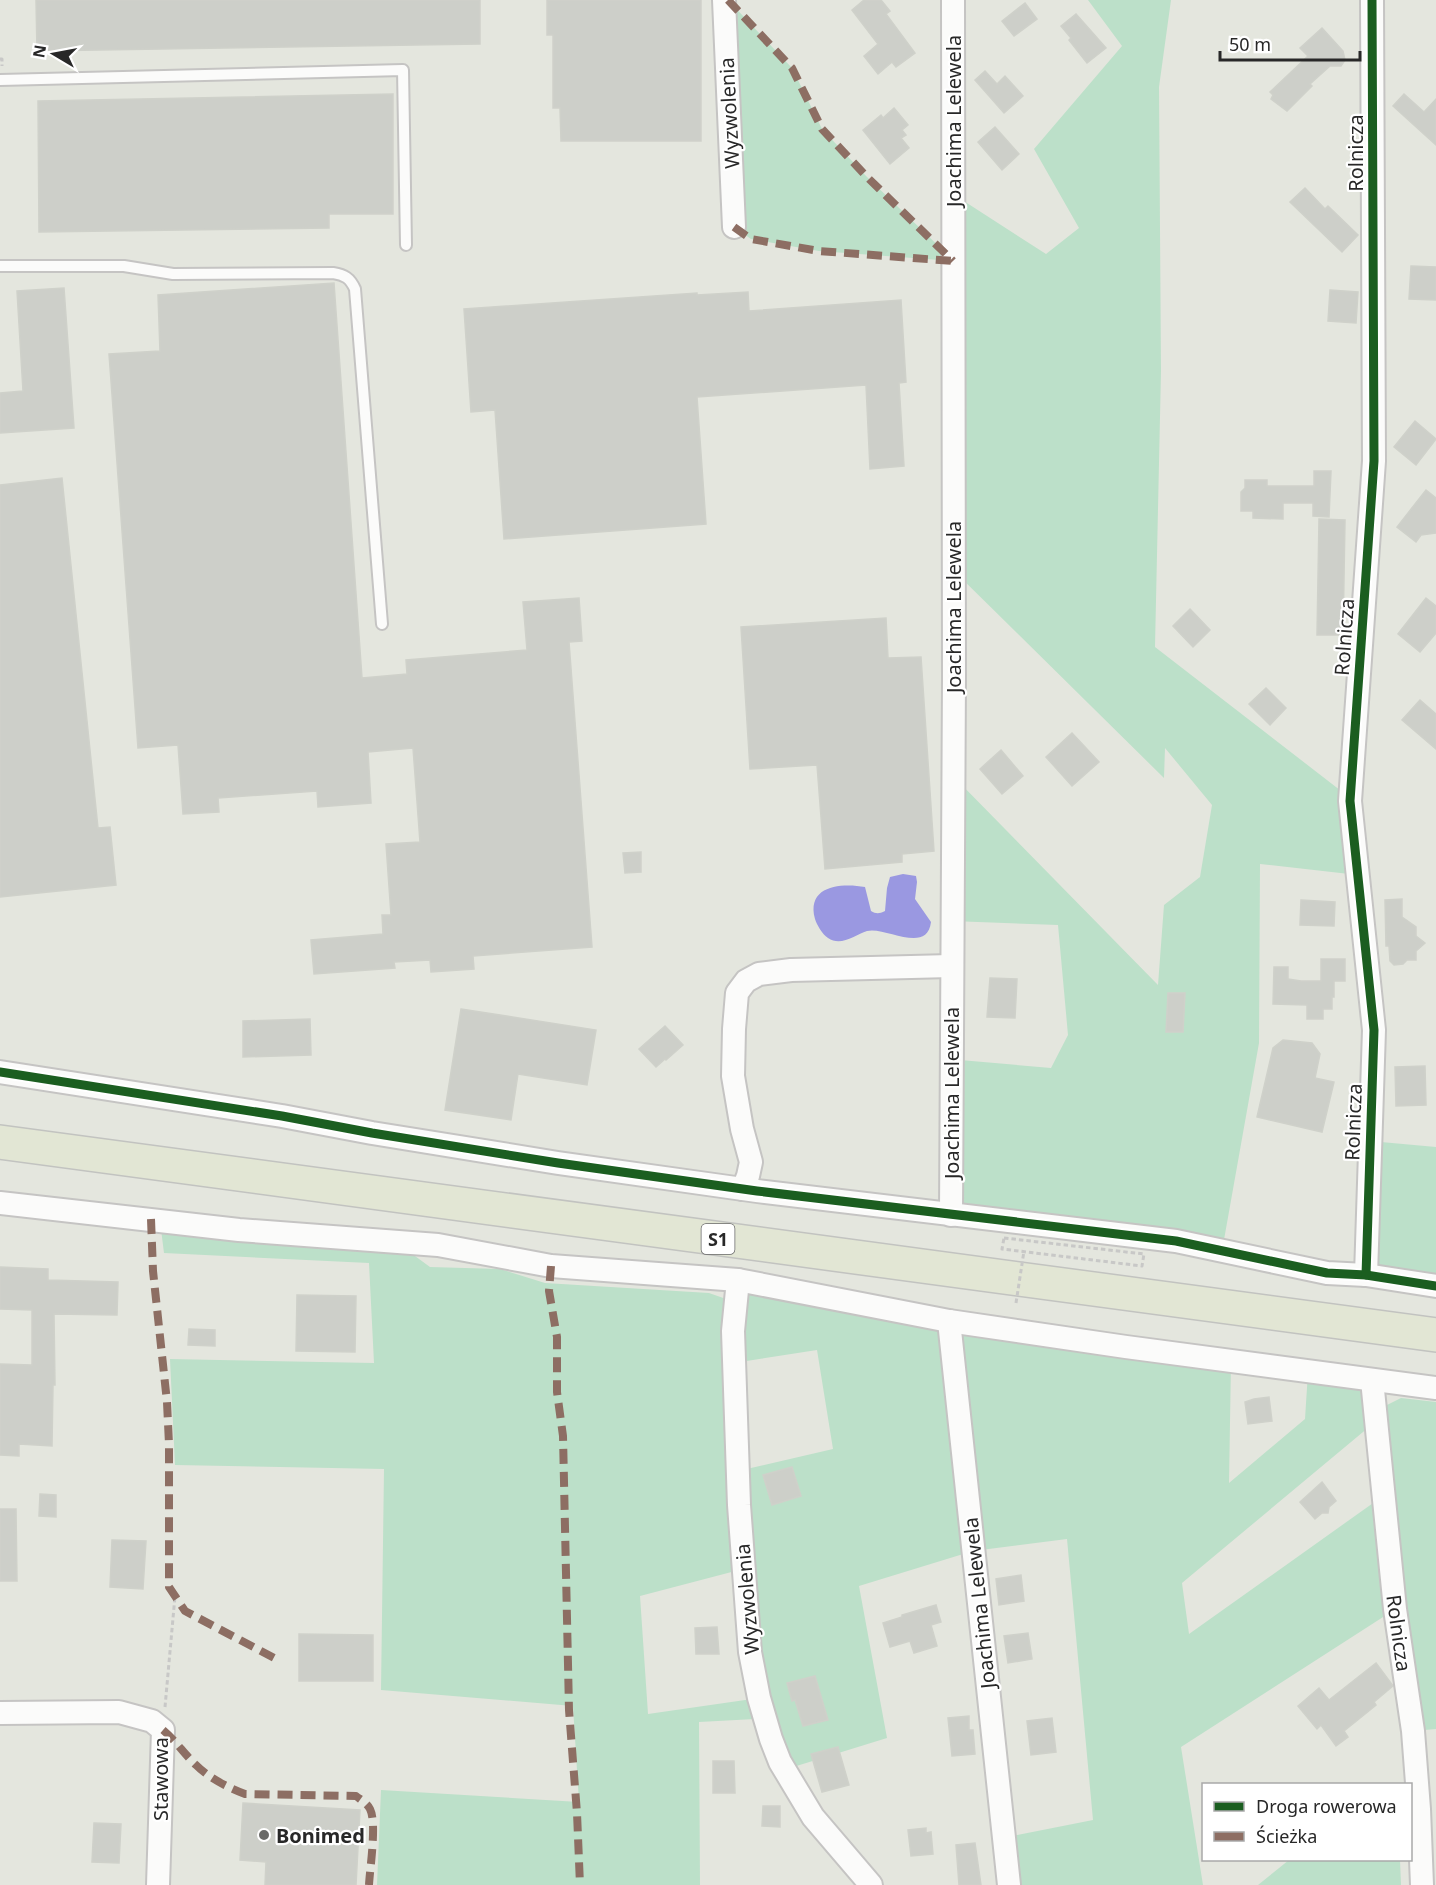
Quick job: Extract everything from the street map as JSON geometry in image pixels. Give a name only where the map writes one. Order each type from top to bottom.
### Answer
[{"type":"highway","name":"S1","points":[[0,1142],[1436,1335]]},
{"type":"street","name":"Wyzwolenia","points":[[724,0],[734,227]]},
{"type":"street","name":"Joachima Lelewela","points":[[951,1215],[954,679],[953,0]]},
{"type":"street","name":"Rolnicza","points":[[1366,1275],[1374,1030],[1350,801],[1374,461],[1372,0]]},
{"type":"street","points":[[743,1189],[751,1162],[742,1130],[733,1076],[737,993],[746,981],[759,974],[791,970],[951,966]]},
{"type":"street","points":[[0,1072],[282,1116],[558,1163],[743,1189],[1176,1242],[1327,1273],[1366,1275],[1436,1286]]},
{"type":"street","points":[[0,1203],[239,1230],[438,1245],[551,1266],[738,1280],[949,1321],[1436,1388]]},
{"type":"street","name":"Wyzwolenia","points":[[738,1280],[733,1331],[739,1505],[750,1652],[759,1698],[771,1739],[785,1771],[813,1817],[871,1885]]},
{"type":"street","name":"Joachima Lelewela","points":[[949,1321],[1009,1885]]},
{"type":"street","name":"Rolnicza","points":[[1372,1380],[1395,1609],[1413,1731],[1422,1885]]},
{"type":"street","name":"Stawowa","points":[[0,1713],[119,1712],[152,1721],[163,1730],[158,1885]]},
{"type":"lane","points":[[0,80],[403,70],[406,245]]},
{"type":"lane","points":[[0,266],[124,266],[173,274],[333,273],[342,274],[350,279],[355,289],[382,624]]},
{"type":"path","points":[[1004,1238],[1144,1254],[1142,1266],[1024,1251],[1002,1249],[1004,1238]]},
{"type":"path","points":[[1016,1304],[1024,1251]]},
{"type":"path","points":[[163,1730],[175,1596]]},
{"type":"green space","points":[[728,0],[792,68],[822,129],[867,177],[953,260],[953,194],[1046,254],[1079,228],[1034,149],[1122,46],[1088,0],[1171,0],[1159,87],[1161,371],[1155,647],[1345,794],[1358,875],[1260,864],[1259,1043],[1222,1251],[964,1208],[960,1199],[960,1060],[1051,1068],[1068,1035],[1058,925],[951,921],[953,776],[1158,985],[1164,905],[1200,877],[1212,805],[1165,748],[1164,778],[953,570],[953,261],[819,251],[751,239],[734,227]]},
{"type":"green space","points":[[1370,1141],[1436,1147],[1436,1286],[1366,1275]]},
{"type":"green space","points":[[161,1229],[404,1248],[430,1267],[500,1269],[545,1283],[709,1293],[729,1300],[738,1280],[1231,1362],[1229,1483],[1305,1419],[1308,1372],[1372,1380],[1381,1408],[1401,1398],[1436,1402],[1436,1729],[1413,1731],[1394,1610],[1181,1747],[1203,1885],[1008,1885],[1007,1837],[1093,1820],[1067,1539],[973,1551],[859,1586],[887,1738],[777,1772],[755,1719],[699,1722],[700,1885],[377,1885],[381,1790],[579,1802],[573,1706],[381,1690],[384,1469],[175,1465],[170,1359],[374,1363],[369,1263],[164,1253]],"holes":[[[817,1350],[833,1449],[738,1471],[734,1363]],[[1375,1422],[1383,1496],[1189,1634],[1182,1583]],[[743,1569],[759,1698],[648,1714],[640,1596]]]},
{"type":"green space","points":[[1288,1861],[1400,1861],[1401,1885],[1258,1885]]},
{"type":"shaded area","points":[[903,874],[916,876],[915,899],[931,922],[928,932],[922,937],[904,937],[867,931],[838,941],[828,938],[820,929],[815,919],[814,908],[816,899],[821,893],[837,886],[865,887],[871,911],[879,913],[885,911],[890,877]]},
{"type":"building","points":[[36,0],[480,0],[480,44],[37,51]]},
{"type":"building","points":[[547,0],[701,0],[701,141],[561,141],[560,108],[553,108],[553,35],[547,35]]},
{"type":"building","points":[[864,0],[881,0],[890,11],[886,14],[915,53],[896,67],[892,62],[878,74],[864,56],[878,44],[852,10]]},
{"type":"building","points":[[1025,3],[1037,19],[1014,36],[1002,21]]},
{"type":"building","points":[[1076,14],[1106,48],[1087,63],[1061,26]]},
{"type":"building","points":[[1322,28],[1343,51],[1345,60],[1341,66],[1330,66],[1310,84],[1312,86],[1287,111],[1271,99],[1273,95],[1270,92],[1308,56],[1300,48]]},
{"type":"building","points":[[985,71],[997,84],[1005,76],[1023,96],[1004,113],[975,80]]},
{"type":"building","points":[[393,94],[393,214],[329,214],[329,228],[39,232],[38,101]]},
{"type":"building","points":[[1404,94],[1424,112],[1436,99],[1436,145],[1393,106]]},
{"type":"building","points":[[894,108],[908,125],[902,130],[906,135],[901,138],[909,148],[890,164],[863,130],[881,115],[883,118]]},
{"type":"building","points":[[995,127],[1019,154],[1002,170],[978,142]]},
{"type":"building","points":[[1305,188],[1325,209],[1328,206],[1358,235],[1342,252],[1290,202]]},
{"type":"building","points":[[1411,266],[1436,267],[1436,300],[1409,299]]},
{"type":"building","points":[[334,283],[362,678],[407,674],[406,660],[527,650],[523,602],[579,598],[582,641],[569,642],[592,947],[473,956],[474,969],[431,972],[430,960],[394,962],[395,968],[314,974],[311,940],[383,934],[382,915],[391,915],[386,844],[420,842],[413,748],[368,752],[371,803],[318,807],[317,791],[218,798],[219,812],[183,814],[178,745],[138,748],[109,354],[160,351],[158,295]]},
{"type":"building","points":[[64,288],[74,428],[0,433],[0,393],[23,391],[17,291]]},
{"type":"building","points":[[1330,290],[1358,292],[1356,323],[1328,321]]},
{"type":"building","points":[[748,292],[749,311],[901,300],[906,382],[899,383],[904,466],[870,469],[866,385],[697,397],[706,524],[504,539],[495,410],[471,412],[464,309],[697,293],[697,295]]},
{"type":"building","points":[[1415,421],[1436,439],[1416,465],[1394,447]]},
{"type":"building","points":[[1314,471],[1331,471],[1329,517],[1313,516],[1313,503],[1283,503],[1283,519],[1253,518],[1253,511],[1241,511],[1241,492],[1245,488],[1245,480],[1267,480],[1267,486],[1314,486]]},
{"type":"building","points":[[62,478],[98,828],[110,827],[116,885],[0,897],[0,485]]},
{"type":"building","points":[[1426,490],[1436,498],[1436,533],[1421,535],[1416,542],[1397,527]]},
{"type":"building","points":[[1319,519],[1345,520],[1343,635],[1317,635]]},
{"type":"building","points":[[1426,598],[1436,606],[1436,633],[1420,652],[1398,634]]},
{"type":"building","points":[[1190,609],[1210,630],[1193,647],[1173,626]]},
{"type":"building","points":[[886,618],[888,658],[921,657],[934,851],[902,854],[902,862],[825,869],[817,765],[750,769],[741,627]]},
{"type":"building","points":[[1266,688],[1286,708],[1270,725],[1249,704]]},
{"type":"building","points":[[1420,700],[1436,714],[1436,749],[1402,720]]},
{"type":"building","points":[[1072,733],[1099,762],[1072,786],[1046,757]]},
{"type":"building","points":[[1001,750],[1023,776],[1002,794],[980,769]]},
{"type":"building","points":[[641,852],[641,872],[625,873],[623,853]]},
{"type":"building","points":[[1402,899],[1402,917],[1416,927],[1416,936],[1425,943],[1416,951],[1416,960],[1407,960],[1403,964],[1394,965],[1390,961],[1389,946],[1386,946],[1385,900]]},
{"type":"building","points":[[1301,900],[1335,902],[1334,926],[1300,925]]},
{"type":"building","points":[[1321,959],[1345,959],[1345,981],[1334,981],[1332,1009],[1323,1009],[1323,1019],[1307,1019],[1307,1005],[1273,1004],[1274,967],[1288,967],[1288,979],[1321,981]]},
{"type":"building","points":[[990,978],[1017,979],[1015,1018],[987,1017]]},
{"type":"building","points":[[1168,993],[1185,993],[1183,1032],[1166,1032]]},
{"type":"building","points":[[461,1009],[596,1030],[587,1085],[518,1074],[511,1120],[445,1110]]},
{"type":"building","points":[[310,1019],[311,1055],[243,1057],[243,1021]]},
{"type":"building","points":[[665,1026],[683,1045],[656,1067],[639,1049]]},
{"type":"building","points":[[1283,1040],[1312,1043],[1320,1054],[1315,1078],[1334,1082],[1322,1132],[1257,1117],[1273,1048]]},
{"type":"building","points":[[1425,1066],[1426,1105],[1396,1106],[1395,1067]]},
{"type":"building","points":[[0,1267],[48,1269],[48,1280],[118,1282],[117,1315],[54,1314],[55,1385],[53,1385],[52,1446],[19,1444],[19,1456],[0,1455],[0,1364],[32,1365],[32,1310],[0,1309]]},
{"type":"building","points":[[297,1295],[356,1296],[355,1352],[296,1351]]},
{"type":"building","points":[[189,1329],[215,1330],[215,1346],[188,1345]]},
{"type":"building","points":[[1269,1397],[1272,1421],[1248,1424],[1245,1402]]},
{"type":"building","points":[[792,1467],[801,1496],[772,1505],[763,1475]]},
{"type":"building","points":[[1322,1482],[1336,1501],[1329,1507],[1328,1513],[1322,1513],[1315,1519],[1300,1502]]},
{"type":"building","points":[[40,1494],[56,1495],[56,1517],[39,1516]]},
{"type":"building","points":[[0,1509],[16,1509],[17,1581],[0,1581]]},
{"type":"building","points":[[112,1540],[146,1541],[143,1589],[110,1587]]},
{"type":"building","points":[[1021,1575],[1024,1601],[999,1605],[996,1579]]},
{"type":"building","points":[[936,1605],[941,1622],[931,1625],[937,1646],[914,1653],[910,1641],[890,1647],[883,1623]]},
{"type":"building","points":[[717,1627],[719,1654],[696,1654],[695,1628]]},
{"type":"building","points":[[1028,1633],[1032,1659],[1008,1663],[1004,1636]]},
{"type":"building","points":[[299,1634],[373,1635],[373,1681],[299,1681]]},
{"type":"building","points":[[1376,1663],[1393,1686],[1374,1702],[1376,1705],[1344,1731],[1348,1737],[1336,1746],[1321,1725],[1317,1729],[1298,1706],[1319,1688],[1329,1700]]},
{"type":"building","points":[[815,1676],[828,1720],[803,1726],[787,1683]]},
{"type":"building","points":[[969,1716],[969,1730],[973,1730],[975,1754],[952,1756],[948,1718]]},
{"type":"building","points":[[1052,1718],[1056,1752],[1031,1755],[1027,1721]]},
{"type":"building","points":[[838,1747],[849,1785],[822,1792],[811,1754]]},
{"type":"building","points":[[713,1761],[734,1761],[735,1793],[713,1793]]},
{"type":"building","points":[[243,1803],[360,1810],[356,1885],[265,1885],[266,1862],[240,1860]]},
{"type":"building","points":[[763,1806],[780,1806],[780,1827],[762,1826]]},
{"type":"building","points":[[94,1823],[121,1824],[119,1863],[92,1862]]},
{"type":"building","points":[[926,1828],[926,1833],[931,1832],[933,1854],[911,1856],[908,1830]]},
{"type":"building","points":[[975,1843],[981,1885],[959,1885],[956,1845]]},
{"type":"marked path","points":[[728,0],[792,68],[822,129],[867,177],[953,261]]},
{"type":"marked path","points":[[734,227],[751,239],[819,251],[953,261]]},
{"type":"marked path","points":[[151,1219],[153,1271],[167,1402],[169,1587],[185,1611],[276,1659]]},
{"type":"marked path","points":[[551,1266],[549,1291],[557,1337],[557,1392],[563,1436],[569,1710],[580,1885]]},
{"type":"marked path","points":[[163,1730],[207,1774],[245,1794],[356,1796],[362,1800],[370,1809],[373,1824],[369,1885]]},
{"type":"cycle path","points":[[1366,1275],[1374,1030],[1350,801],[1374,461],[1372,0]]},
{"type":"cycle path","points":[[0,1072],[282,1116],[558,1163],[757,1191],[1176,1241],[1327,1273],[1366,1275],[1436,1286]]},
{"type":"place","name":"Bonimed","points":[[264,1835]]}]
